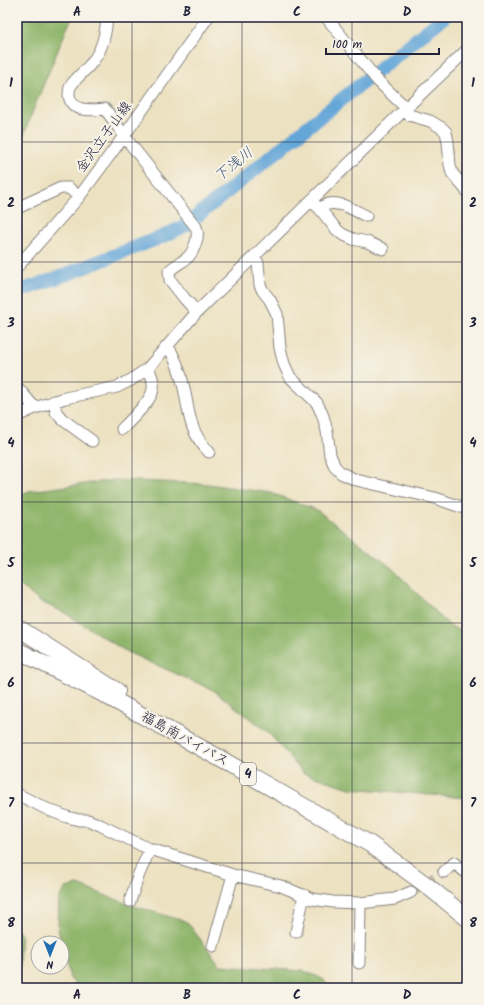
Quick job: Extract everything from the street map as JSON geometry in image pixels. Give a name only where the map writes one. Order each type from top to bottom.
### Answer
[{"type":"highway","points":[[17,627],[132,700]]},
{"type":"highway","name":"福島南バイパス","points":[[17,638],[280,781],[334,813],[423,870],[467,905]]},
{"type":"highway","name":"福島南バイパス","points":[[17,650],[105,695],[370,844],[425,884],[467,918]]},
{"type":"highway","points":[[17,655],[105,695]]},
{"type":"street","points":[[107,17],[103,42],[96,58],[71,85],[69,99],[79,109],[105,109],[124,136],[192,222],[198,232],[194,250],[183,262],[169,271],[170,280],[197,312]]},
{"type":"street","name":"金沢立子山線","points":[[17,268],[79,197],[208,17]]},
{"type":"street","points":[[326,17],[374,76],[406,108],[409,115],[430,121],[446,132],[452,173],[467,191]]},
{"type":"street","points":[[17,416],[54,401],[117,387],[131,380],[148,368],[197,312],[467,50]]},
{"type":"street","points":[[17,208],[61,188],[70,188],[79,197]]},
{"type":"street","points":[[311,201],[342,234],[383,249]]},
{"type":"street","points":[[320,209],[328,204],[336,204],[350,208],[366,216]]},
{"type":"street","points":[[254,256],[258,263],[260,286],[270,300],[277,314],[280,348],[284,364],[290,377],[317,403],[323,416],[327,431],[330,455],[335,467],[341,473],[356,480],[435,498],[467,509]]},
{"type":"street","points":[[168,346],[178,366],[190,420],[194,431],[201,443],[209,452]]},
{"type":"street","points":[[122,430],[148,401],[152,393],[154,384],[152,375],[148,368]]},
{"type":"street","points":[[17,387],[34,408]]},
{"type":"street","points":[[54,401],[56,412],[62,419],[92,441]]},
{"type":"street","points":[[17,794],[67,817],[79,820],[88,820],[150,849],[233,875],[281,886],[312,899],[333,902],[360,903],[395,898],[411,892]]},
{"type":"street","points":[[130,901],[138,874],[150,849]]},
{"type":"street","points":[[444,872],[454,863],[467,872]]},
{"type":"street","points":[[213,946],[233,875]]},
{"type":"street","points":[[296,932],[304,895]]},
{"type":"street","points":[[359,963],[360,903]]},
{"type":"green space","points":[[19,17],[73,17],[36,103],[17,152],[17,22]]},
{"type":"green space","points":[[115,480],[208,484],[271,493],[317,510],[392,568],[451,627],[467,632],[467,798],[350,788],[303,773],[268,732],[213,690],[127,652],[65,613],[39,601],[17,583],[17,496],[29,491]]},
{"type":"green space","points":[[78,885],[131,905],[187,922],[220,965],[304,971],[323,979],[329,988],[78,988],[69,975],[70,935],[59,935],[58,929],[59,898],[66,888]]},
{"type":"green space","points":[[17,930],[21,935],[17,977]]},
{"type":"waterway","name":"下浅川","points":[[17,292],[164,236],[186,225],[444,17]]},
{"type":"tunnel","points":[[411,892],[444,872]]}]
